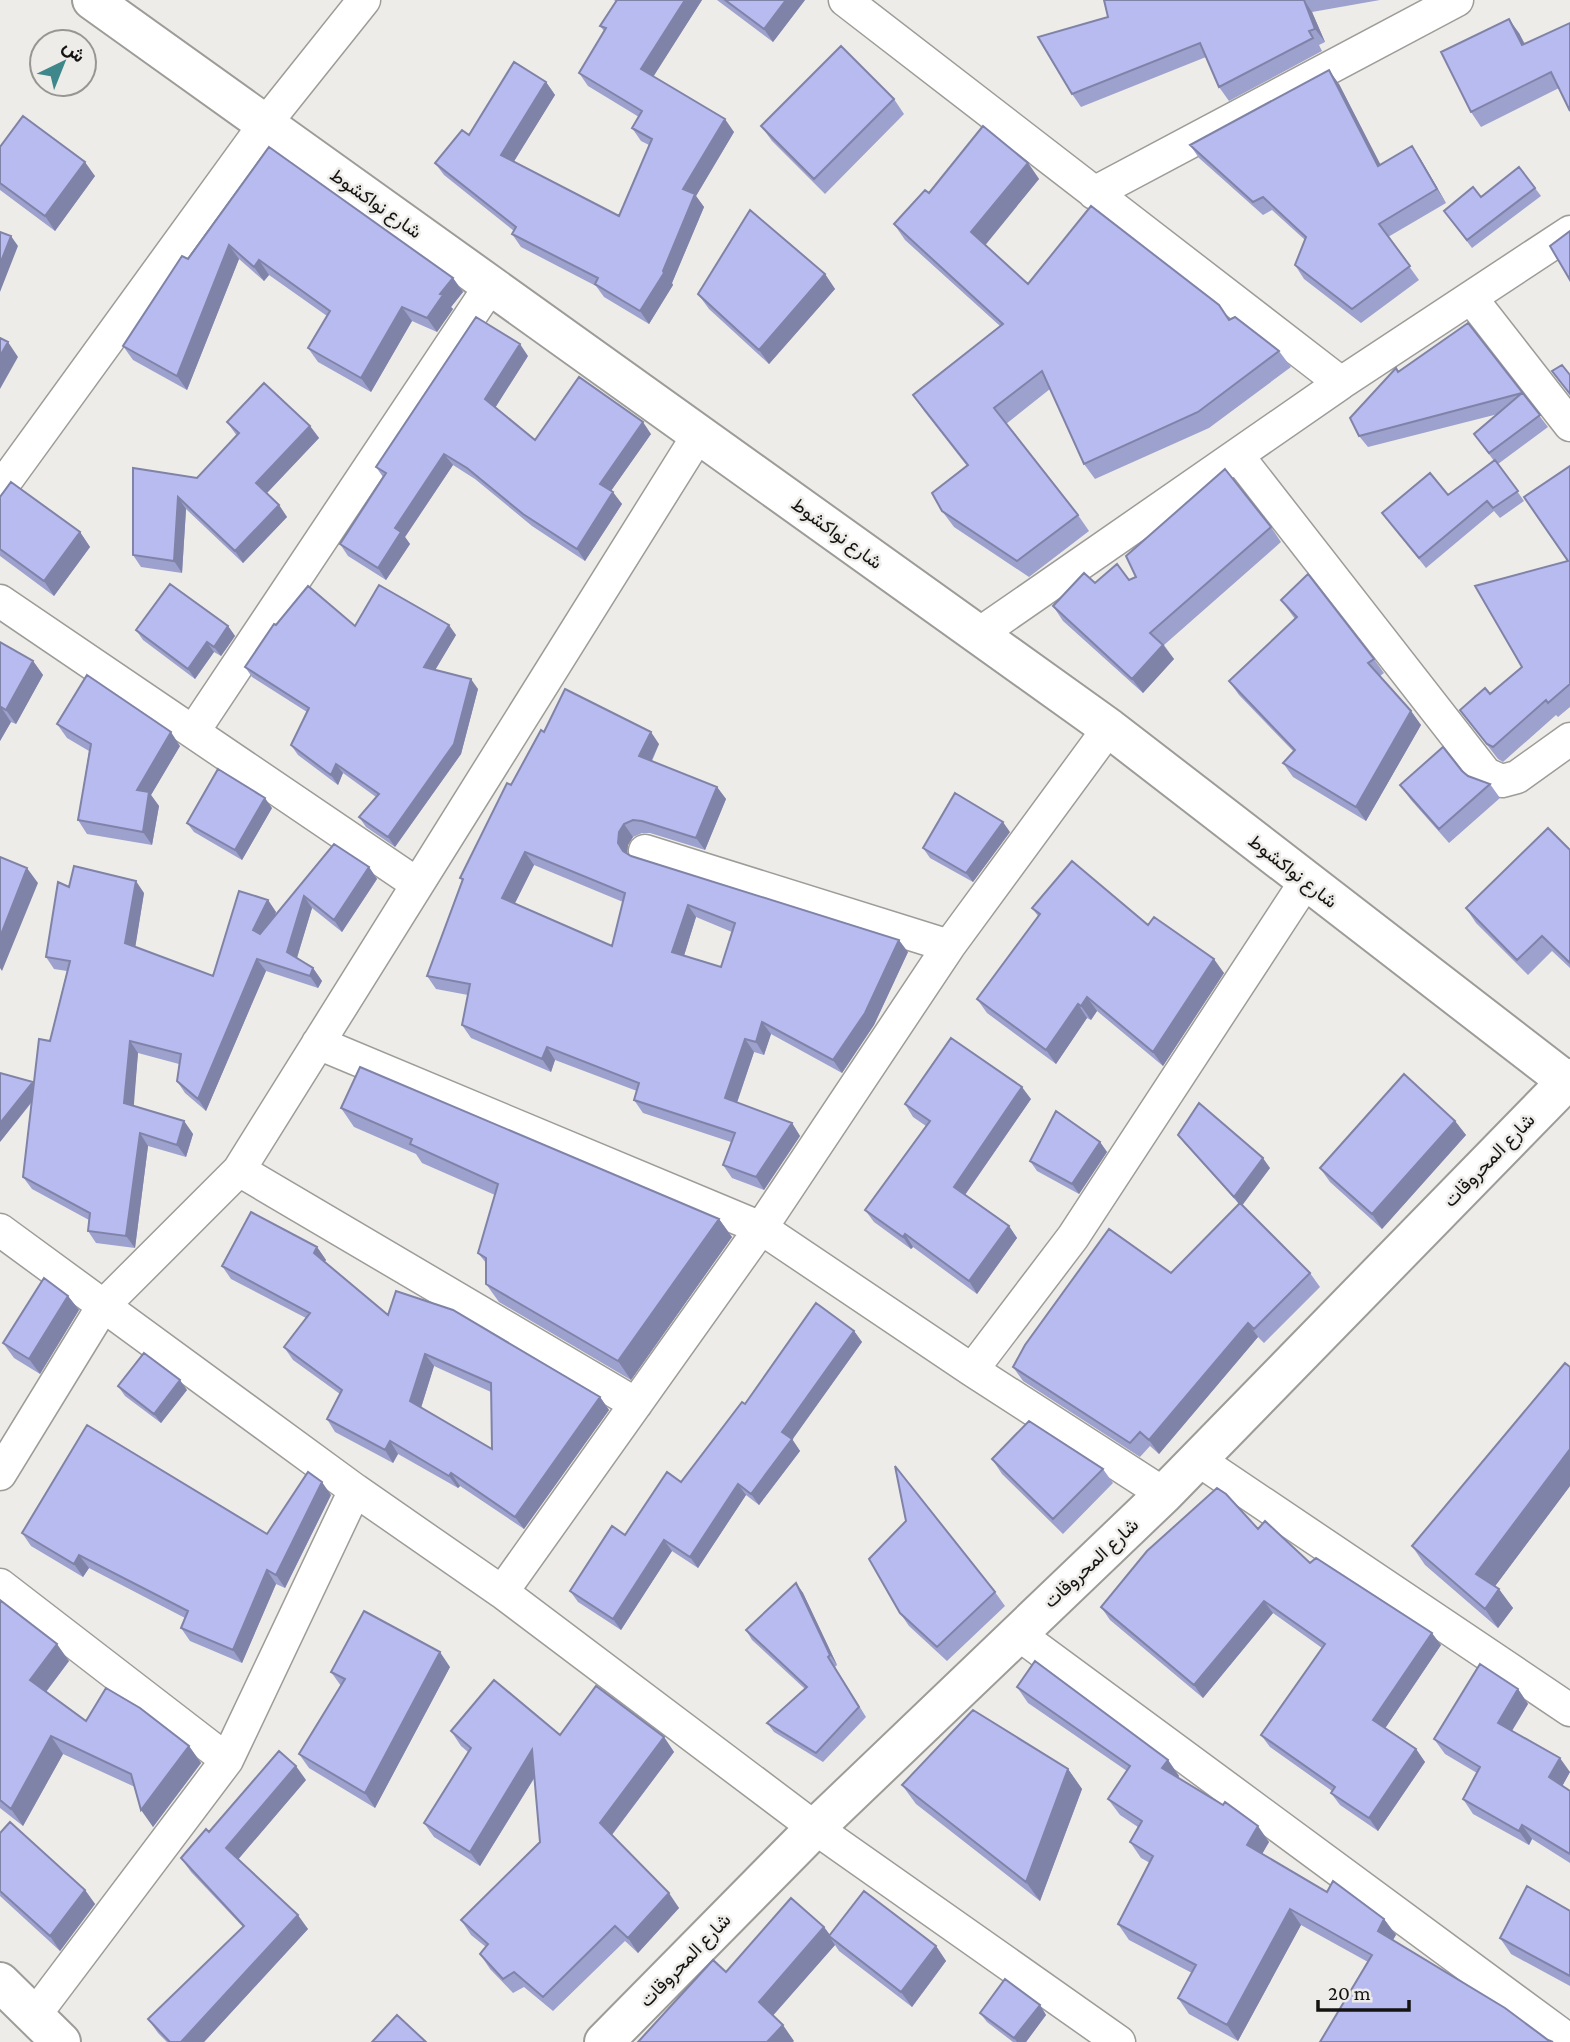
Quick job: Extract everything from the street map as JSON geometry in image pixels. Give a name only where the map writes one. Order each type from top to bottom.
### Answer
[{"type":"street","name":"شارع نواكشوط","points":[[92,0],[1109,728],[1569,1081]]},
{"type":"street","points":[[0,489],[265,124],[364,0]]},
{"type":"street","points":[[845,0],[1341,383]]},
{"type":"street","points":[[1094,193],[1457,0]]},
{"type":"street","points":[[979,634],[1341,383],[1570,232]]},
{"type":"street","points":[[193,732],[491,285]]},
{"type":"street","points":[[1471,298],[1570,425]]},
{"type":"street","points":[[0,1474],[103,1306],[239,1170],[699,434]]},
{"type":"street","points":[[1237,455],[1486,774],[1502,781],[1517,777],[1570,739]]},
{"type":"street","points":[[0,601],[417,884]]},
{"type":"street","points":[[502,1592],[761,1228],[948,946],[1109,728]]},
{"type":"street","points":[[645,851],[948,946]]},
{"type":"street","points":[[972,1370],[1073,1237],[1306,881]]},
{"type":"street","points":[[318,1043],[761,1228],[972,1370],[1164,1494]]},
{"type":"street","name":"شارع المحروقات","points":[[604,2042],[815,1828],[1164,1494],[1569,1081]]},
{"type":"street","points":[[239,1170],[636,1404]]},
{"type":"street","points":[[0,1230],[355,1490],[502,1592],[815,1828],[1119,2042]]},
{"type":"street","points":[[1197,1459],[1570,1710]]},
{"type":"street","points":[[34,2016],[227,1760],[355,1490]]},
{"type":"street","points":[[0,1585],[227,1760]]},
{"type":"street","points":[[1017,1633],[1570,2041]]},
{"type":"street","points":[[0,1982],[61,2042]]},
{"type":"building","points":[[617,0],[685,0],[641,69],[725,119],[683,189],[695,194],[664,273],[640,311],[595,284],[598,278],[512,234],[516,227],[435,163],[462,130],[469,135],[514,62],[546,82],[501,155],[619,216],[652,139],[632,128],[642,111],[579,73],[606,28],[600,26]]},
{"type":"building","points":[[725,0],[786,0],[764,29]]},
{"type":"building","points":[[1104,0],[1304,0],[1315,29],[1309,31],[1313,38],[1219,87],[1200,43],[1072,94],[1038,37],[1108,17]]},
{"type":"building","points":[[1509,19],[1522,45],[1570,23],[1570,111],[1551,72],[1471,112],[1441,52]]},
{"type":"building","points":[[841,46],[894,99],[814,179],[761,126]]},
{"type":"building","points":[[1329,70],[1378,166],[1412,146],[1437,189],[1379,224],[1410,266],[1352,309],[1295,265],[1306,237],[1263,197],[1253,202],[1190,145]]},
{"type":"building","points":[[23,116],[85,162],[45,216],[0,183],[0,147]]},
{"type":"building","points":[[983,126],[1028,163],[971,232],[1028,284],[1091,206],[1219,305],[1229,320],[1235,317],[1279,351],[1198,412],[1084,464],[1042,371],[994,408],[1078,515],[1017,561],[942,511],[932,493],[968,465],[913,395],[1003,324],[894,224],[925,190],[929,193]]},
{"type":"building","points":[[269,147],[453,278],[440,294],[443,295],[427,318],[402,307],[361,378],[308,348],[330,311],[259,260],[254,267],[229,245],[177,376],[123,346],[182,256],[188,259]]},
{"type":"building","points":[[1519,167],[1535,188],[1467,240],[1444,211],[1473,187],[1481,197]]},
{"type":"building","points":[[750,210],[825,274],[759,350],[698,294]]},
{"type":"building","points":[[1570,231],[1570,280],[1550,246]]},
{"type":"building","points":[[0,232],[11,236],[0,264]]},
{"type":"building","points":[[476,317],[520,344],[485,399],[535,440],[579,377],[643,422],[600,484],[613,492],[577,549],[523,514],[467,468],[444,454],[395,528],[401,532],[378,568],[340,544],[386,473],[376,467]]},
{"type":"building","points":[[1468,323],[1540,415],[1489,453],[1474,434],[1522,393],[1359,436],[1350,418],[1396,368],[1398,372]]},
{"type":"building","points":[[0,338],[8,342],[0,356]]},
{"type":"building","points":[[1562,365],[1570,375],[1570,394],[1552,371]]},
{"type":"building","points":[[264,383],[310,426],[256,483],[279,505],[235,551],[178,497],[174,561],[133,555],[133,468],[197,478],[239,433],[227,422]]},
{"type":"building","points":[[1495,460],[1518,491],[1493,508],[1487,501],[1419,558],[1382,513],[1430,473],[1448,495]]},
{"type":"building","points":[[1570,466],[1570,684],[1548,703],[1546,700],[1493,747],[1487,744],[1460,710],[1485,688],[1490,694],[1522,667],[1475,586],[1568,561],[1524,497]]},
{"type":"building","points":[[1225,469],[1271,527],[1150,633],[1163,645],[1132,679],[1053,606],[1084,573],[1095,583],[1117,564],[1129,580],[1136,577],[1126,556]]},
{"type":"building","points":[[11,482],[80,532],[44,581],[0,549],[0,497]]},
{"type":"building","points":[[1308,574],[1374,659],[1368,663],[1411,711],[1356,807],[1283,763],[1295,750],[1229,681],[1297,617],[1281,600]]},
{"type":"building","points":[[170,584],[228,626],[214,647],[207,642],[188,669],[136,630]]},
{"type":"building","points":[[379,585],[449,625],[424,667],[471,679],[454,744],[388,837],[359,817],[379,794],[336,764],[331,775],[291,745],[309,708],[245,667],[274,624],[276,625],[308,586],[355,626]]},
{"type":"building","points":[[0,642],[33,661],[6,710],[1,707],[0,709]]},
{"type":"building","points":[[87,675],[171,732],[137,790],[149,792],[143,832],[78,820],[91,744],[57,724]]},
{"type":"building","points":[[565,689],[651,732],[639,756],[717,787],[696,838],[642,821],[633,820],[624,824],[619,832],[618,843],[623,851],[631,856],[899,940],[865,1013],[833,1060],[762,1022],[756,1042],[745,1039],[725,1098],[792,1123],[756,1177],[723,1165],[735,1133],[634,1100],[639,1083],[547,1047],[542,1059],[462,1025],[470,984],[427,976],[463,879],[460,878],[507,783],[511,785],[541,730],[544,732]],"holes":[[[525,852],[625,893],[612,946],[502,898]],[[688,905],[735,923],[721,967],[672,952]]]},
{"type":"building","points":[[1443,747],[1468,776],[1490,784],[1439,829],[1400,785]]},
{"type":"building","points":[[218,769],[265,798],[235,850],[187,823]]},
{"type":"building","points":[[955,793],[1003,822],[966,873],[923,848]]},
{"type":"building","points":[[1548,828],[1570,850],[1570,963],[1542,936],[1517,960],[1466,908]]},
{"type":"building","points":[[334,844],[369,867],[334,920],[304,896],[287,952],[313,968],[310,976],[257,959],[198,1099],[177,1081],[181,1054],[130,1041],[124,1103],[184,1121],[177,1145],[140,1133],[126,1236],[88,1231],[90,1213],[23,1177],[39,1039],[50,1041],[70,961],[46,957],[58,882],[69,887],[74,866],[136,881],[125,943],[213,976],[239,891],[268,900],[253,930],[260,934]]},
{"type":"building","points":[[0,857],[27,868],[0,937]]},
{"type":"building","points":[[1072,861],[1148,925],[1154,917],[1214,959],[1153,1052],[1087,997],[1081,1006],[1078,1004],[1046,1050],[977,999],[1040,914],[1032,908]]},
{"type":"building","points":[[951,1038],[1022,1087],[954,1187],[1009,1226],[969,1281],[905,1234],[903,1237],[865,1210],[930,1121],[905,1104]]},
{"type":"building","points":[[360,1067],[719,1219],[618,1361],[486,1284],[486,1258],[478,1253],[498,1184],[410,1144],[412,1139],[341,1108]]},
{"type":"building","points":[[0,1073],[33,1082],[0,1123]]},
{"type":"building","points":[[1404,1074],[1455,1121],[1372,1214],[1320,1168]]},
{"type":"building","points":[[1199,1103],[1263,1158],[1234,1197],[1178,1135]]},
{"type":"building","points":[[1056,1111],[1100,1142],[1072,1184],[1030,1161]]},
{"type":"building","points":[[1240,1203],[1310,1273],[1254,1329],[1248,1323],[1149,1440],[1140,1432],[1130,1443],[1013,1367],[1025,1345],[1109,1229],[1171,1273]]},
{"type":"building","points":[[251,1212],[317,1247],[314,1253],[388,1315],[396,1291],[453,1310],[600,1397],[515,1517],[451,1473],[449,1476],[390,1441],[385,1450],[327,1419],[342,1390],[284,1347],[310,1313],[222,1266]],"holes":[[[425,1354],[491,1383],[492,1449],[410,1401]]]},
{"type":"building","points":[[44,1278],[68,1296],[29,1359],[3,1343]]},
{"type":"building","points":[[816,1303],[854,1331],[782,1432],[792,1439],[751,1494],[738,1484],[690,1557],[664,1540],[613,1619],[570,1591],[612,1526],[625,1535],[667,1472],[681,1482],[742,1402],[745,1404]]},
{"type":"building","points":[[144,1353],[180,1380],[154,1414],[118,1386]]},
{"type":"building","points":[[1565,1363],[1570,1367],[1570,1449],[1476,1574],[1499,1589],[1485,1609],[1412,1546]]},
{"type":"building","points":[[1029,1421],[1103,1469],[1053,1519],[992,1459]]},
{"type":"building","points":[[87,1425],[267,1534],[308,1472],[322,1482],[276,1575],[267,1570],[233,1650],[181,1628],[188,1611],[79,1555],[74,1564],[22,1533]]},
{"type":"building","points":[[895,1466],[995,1592],[937,1647],[900,1613],[869,1559],[906,1521]]},
{"type":"building","points":[[1217,1488],[1226,1494],[1258,1529],[1265,1521],[1310,1563],[1316,1558],[1432,1633],[1373,1720],[1416,1749],[1369,1818],[1331,1793],[1335,1787],[1261,1735],[1325,1644],[1264,1601],[1194,1685],[1101,1607],[1147,1551]]},
{"type":"building","points":[[796,1583],[830,1655],[828,1657],[859,1707],[816,1753],[767,1723],[807,1687],[746,1630]]},
{"type":"building","points":[[0,1600],[57,1644],[30,1680],[86,1721],[106,1688],[140,1708],[189,1746],[141,1810],[131,1774],[51,1736],[11,1809],[0,1800]]},
{"type":"building","points":[[364,1611],[440,1652],[365,1793],[299,1754],[345,1679],[331,1672]]},
{"type":"building","points":[[1035,1661],[1168,1760],[1162,1768],[1223,1805],[1225,1802],[1258,1826],[1247,1845],[1327,1892],[1333,1881],[1384,1919],[1378,1931],[1505,2008],[1553,2042],[1320,2042],[1372,1955],[1290,1909],[1227,2025],[1178,1998],[1196,1965],[1118,1924],[1153,1856],[1130,1842],[1142,1821],[1108,1799],[1130,1766],[1017,1687]]},
{"type":"building","points":[[1480,1664],[1518,1689],[1498,1723],[1560,1758],[1549,1777],[1570,1791],[1570,1854],[1522,1825],[1519,1831],[1463,1799],[1480,1767],[1434,1739]]},
{"type":"building","points":[[494,1680],[560,1735],[596,1686],[664,1737],[600,1823],[669,1893],[628,1938],[615,1926],[543,1997],[514,1972],[503,1979],[480,1954],[488,1944],[461,1920],[540,1842],[532,1750],[470,1852],[424,1823],[471,1748],[451,1731]]},
{"type":"building","points":[[973,1710],[1068,1769],[1026,1882],[902,1785]]},
{"type":"building","points":[[279,1751],[296,1766],[226,1848],[298,1915],[181,2042],[170,2042],[148,2019],[244,1926],[181,1858],[206,1829],[209,1832]]},
{"type":"building","points":[[10,1822],[85,1890],[50,1936],[0,1891],[0,1833]]},
{"type":"building","points":[[1527,1886],[1570,1911],[1570,1976],[1500,1938]]},
{"type":"building","points":[[864,1891],[936,1946],[901,1992],[829,1936]]},
{"type":"building","points":[[791,1898],[824,1927],[759,2002],[783,2025],[767,2042],[638,2042],[713,1960],[726,1972]]},
{"type":"building","points":[[1005,1979],[1040,2005],[1014,2038],[980,2013]]},
{"type":"building","points":[[397,2015],[426,2042],[372,2042]]}]
